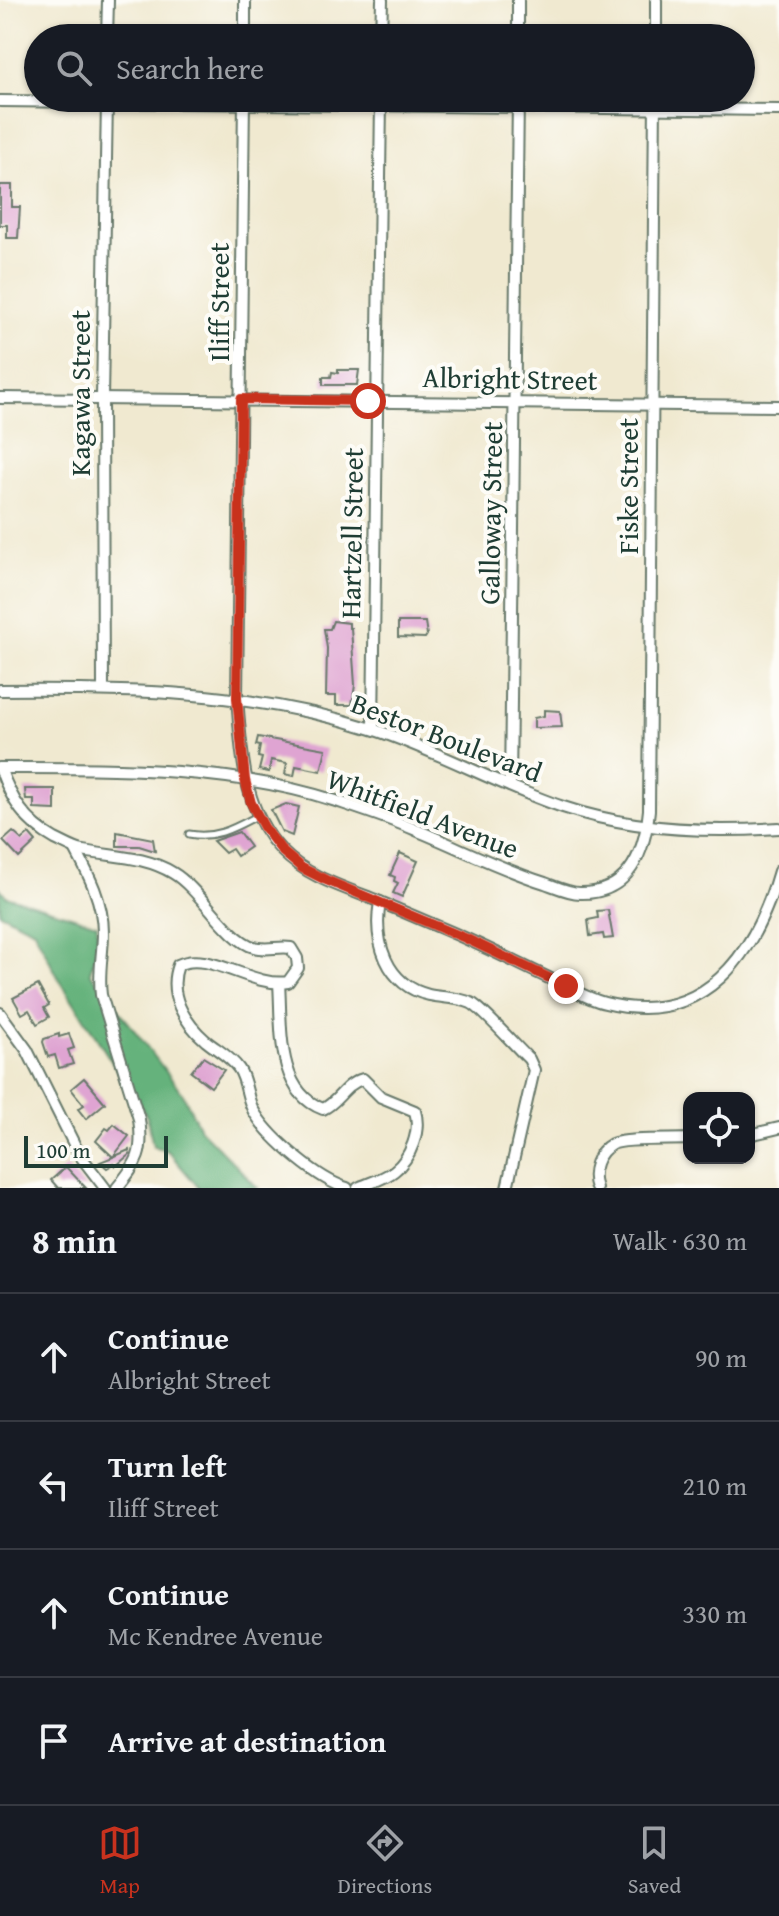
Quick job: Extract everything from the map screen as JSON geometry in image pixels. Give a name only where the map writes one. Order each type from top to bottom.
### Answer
[{"type":"street","points":[[107,24],[108,0]]},
{"type":"street","points":[[245,0],[245,24]]},
{"type":"street","points":[[381,24],[382,0]]},
{"type":"street","points":[[518,0],[518,24]]},
{"type":"street","points":[[656,0],[656,24]]},
{"type":"street","points":[[0,101],[24,101]]},
{"type":"street","points":[[755,109],[779,110]]},
{"type":"street","name":"Kagawa Street","points":[[103,689],[102,399],[106,112]]},
{"type":"street","name":"Iliff Street","points":[[244,112],[237,698],[245,780],[258,815],[283,852],[302,868],[465,938],[603,1003],[641,1009],[675,1005],[705,992],[734,965],[760,924],[779,871]]},
{"type":"street","name":"Hartzell Street","points":[[373,729],[381,112]]},
{"type":"street","name":"Galloway Street","points":[[510,786],[518,112]]},
{"type":"street","name":"Fiske Street","points":[[648,825],[655,112]]},
{"type":"street","name":"Albright Street","points":[[0,398],[779,406]]},
{"type":"street","name":"Bestor Boulevard","points":[[0,690],[168,691],[237,698],[373,729],[566,808],[648,825],[713,831],[779,828]]},
{"type":"street","points":[[0,768],[9,794],[22,814],[40,830],[75,849],[145,860],[173,873],[193,889],[241,940],[253,947],[291,948],[298,968],[288,982],[279,983],[187,960],[178,965],[173,977],[175,996],[181,1011],[206,1042],[239,1068],[247,1099],[257,1117],[312,1169],[334,1184],[347,1188]]},
{"type":"street","name":"Whitfield Avenue","points":[[0,768],[174,770],[245,780],[333,800],[415,829],[514,872],[580,893],[603,889],[631,870],[640,854],[648,825]]},
{"type":"street","points":[[75,849],[99,901],[103,931],[98,974],[101,995],[139,1119],[141,1135],[141,1152],[117,1188]]},
{"type":"street","points":[[380,902],[376,922],[382,952],[390,971],[406,986],[425,994],[474,1004],[529,1059],[534,1070],[507,1188]]},
{"type":"street","points":[[279,983],[283,1053],[300,1095],[310,1104],[323,1109],[333,1105],[351,1082],[363,1079],[381,1097],[415,1111],[418,1122],[416,1132],[404,1161],[393,1172],[358,1188]]},
{"type":"street","points":[[0,1013],[27,1050],[79,1154],[105,1188]]},
{"type":"street","points":[[755,1134],[779,1128]]},
{"type":"street","points":[[596,1188],[593,1183],[594,1166],[601,1153],[614,1143],[683,1139]]},
{"type":"lane","points":[[189,834],[206,837],[218,835],[258,815]]},
{"type":"green space","points":[[0,888],[6,896],[97,924],[98,944],[90,972],[183,1094],[200,1129],[258,1188],[199,1188],[168,1151],[153,1146],[147,1117],[59,979],[34,930],[0,913]]},
{"type":"building","points":[[0,185],[12,185],[12,207],[20,207],[18,238],[7,238],[7,225],[0,225]]},
{"type":"building","points":[[338,370],[359,370],[357,385],[323,385],[323,377],[331,377],[332,372],[338,373]]},
{"type":"building","points":[[333,621],[349,623],[351,628],[355,685],[352,705],[336,705],[336,696],[326,696],[327,648],[324,629],[330,629]]},
{"type":"building","points":[[398,622],[425,622],[427,635],[425,638],[398,637]]},
{"type":"building","points":[[544,710],[560,711],[562,727],[534,728],[534,718],[544,716]]},
{"type":"building","points":[[258,737],[326,749],[321,771],[296,766],[294,776],[285,774],[287,763],[271,760],[269,772],[259,770],[262,758],[258,757]]},
{"type":"building","points":[[25,789],[55,789],[55,810],[34,809],[34,800],[26,800]]},
{"type":"building","points":[[286,804],[299,807],[292,836],[282,832],[271,810]]},
{"type":"building","points":[[13,832],[22,840],[29,834],[36,842],[19,858],[3,841]]},
{"type":"building","points":[[117,832],[153,839],[155,851],[139,846],[117,846]]},
{"type":"building","points":[[239,832],[250,847],[237,856],[232,849],[225,853],[213,841]]},
{"type":"building","points":[[400,853],[418,861],[402,897],[393,893],[398,883],[390,875]]},
{"type":"building","points":[[608,910],[613,938],[604,939],[603,934],[590,936],[588,920],[598,918],[597,911]]},
{"type":"building","points":[[38,985],[49,1005],[44,1008],[49,1017],[37,1024],[29,1010],[22,1014],[13,998]]},
{"type":"building","points":[[59,1034],[59,1037],[69,1034],[74,1048],[68,1050],[73,1064],[59,1068],[55,1055],[48,1057],[43,1042]]},
{"type":"building","points":[[203,1057],[224,1070],[211,1087],[191,1072]]},
{"type":"building","points":[[84,1078],[105,1103],[86,1119],[78,1109],[84,1105],[71,1089]]},
{"type":"building","points":[[114,1124],[129,1136],[113,1157],[96,1141],[106,1128],[109,1130]]},
{"type":"building","points":[[129,1150],[130,1154],[116,1166],[107,1168],[100,1162]]},
{"type":"building","points":[[66,1167],[86,1188],[58,1188],[51,1180]]},
{"type":"route","points":[[368,401],[241,399],[237,698],[245,780],[251,803],[283,852],[302,868],[465,938],[566,986]]}]
